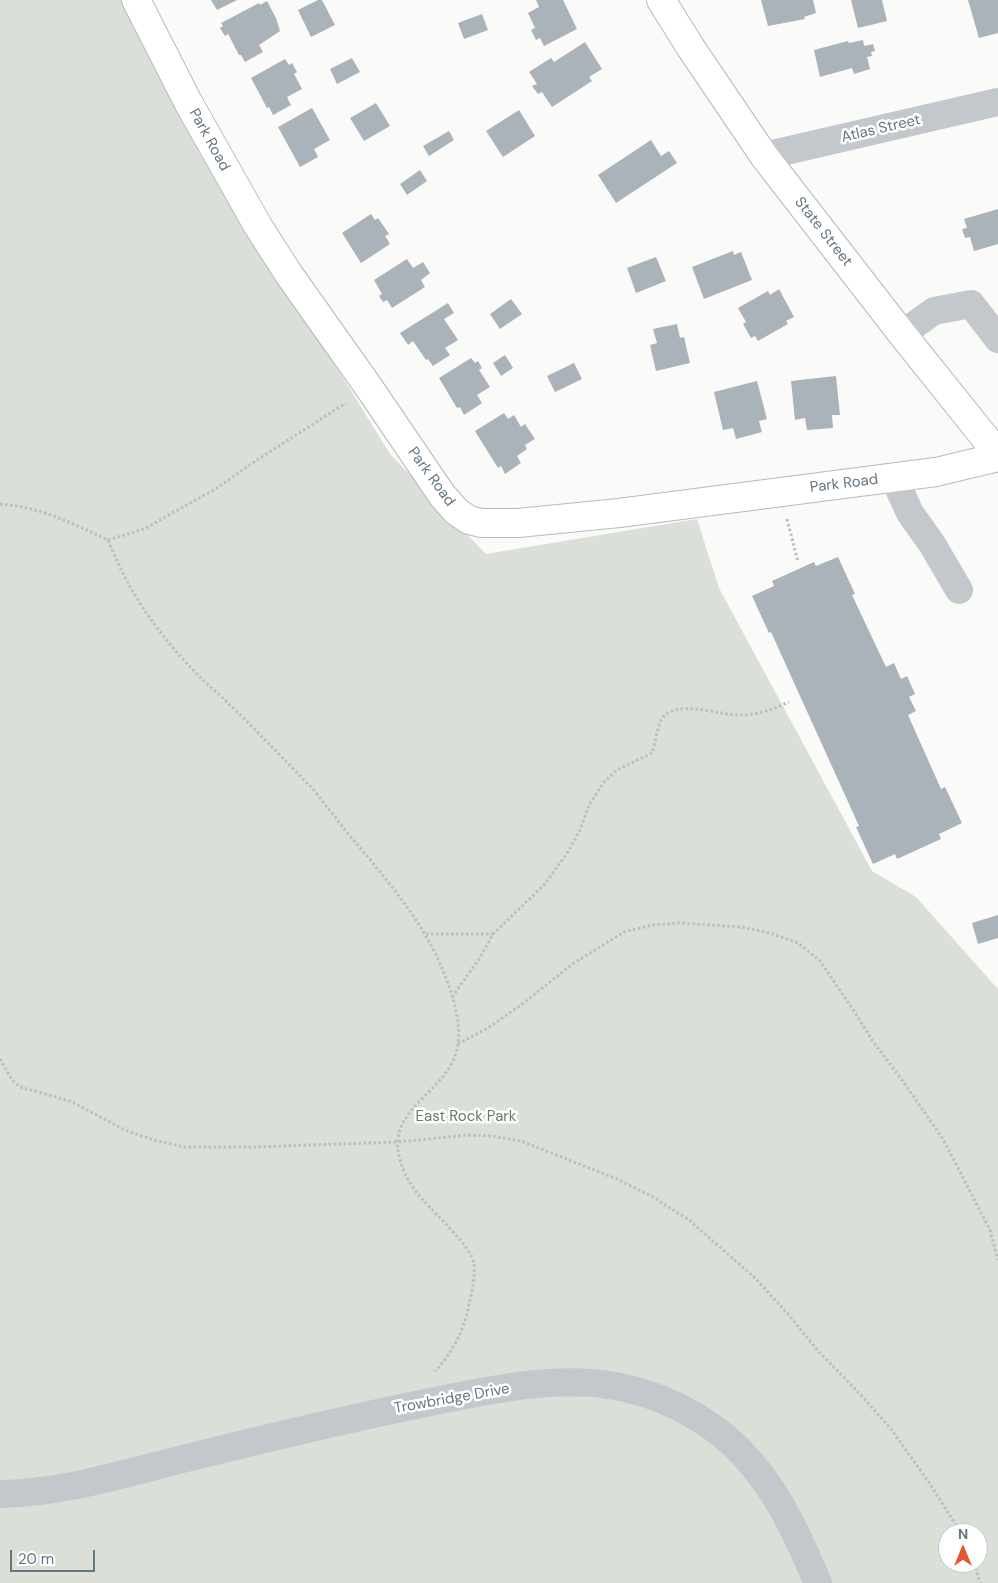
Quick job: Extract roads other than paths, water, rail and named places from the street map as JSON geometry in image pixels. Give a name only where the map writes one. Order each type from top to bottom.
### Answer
[{"type":"main road","name":"Park Road","points":[[136,0],[188,102],[258,226],[288,274],[430,477],[456,511],[469,520],[481,523],[518,523],[569,519],[936,472],[998,455]]},
{"type":"main road","name":"State Street","points":[[661,0],[696,56],[764,156],[998,455]]},
{"type":"street","name":"Atlas Street","points":[[764,156],[998,102]]},
{"type":"street","points":[[902,334],[934,311],[971,304],[998,339]]},
{"type":"street","points":[[894,478],[910,513],[932,544],[959,590]]},
{"type":"street","name":"Trowbridge Drive","points":[[0,1494],[20,1494],[68,1486],[273,1436],[456,1397],[539,1384],[578,1383],[614,1386],[647,1394],[676,1406],[706,1423],[734,1445],[760,1473],[780,1501],[818,1583]]},
{"type":"park label","name":"East Rock Park","points":[[466,1117]]}]
